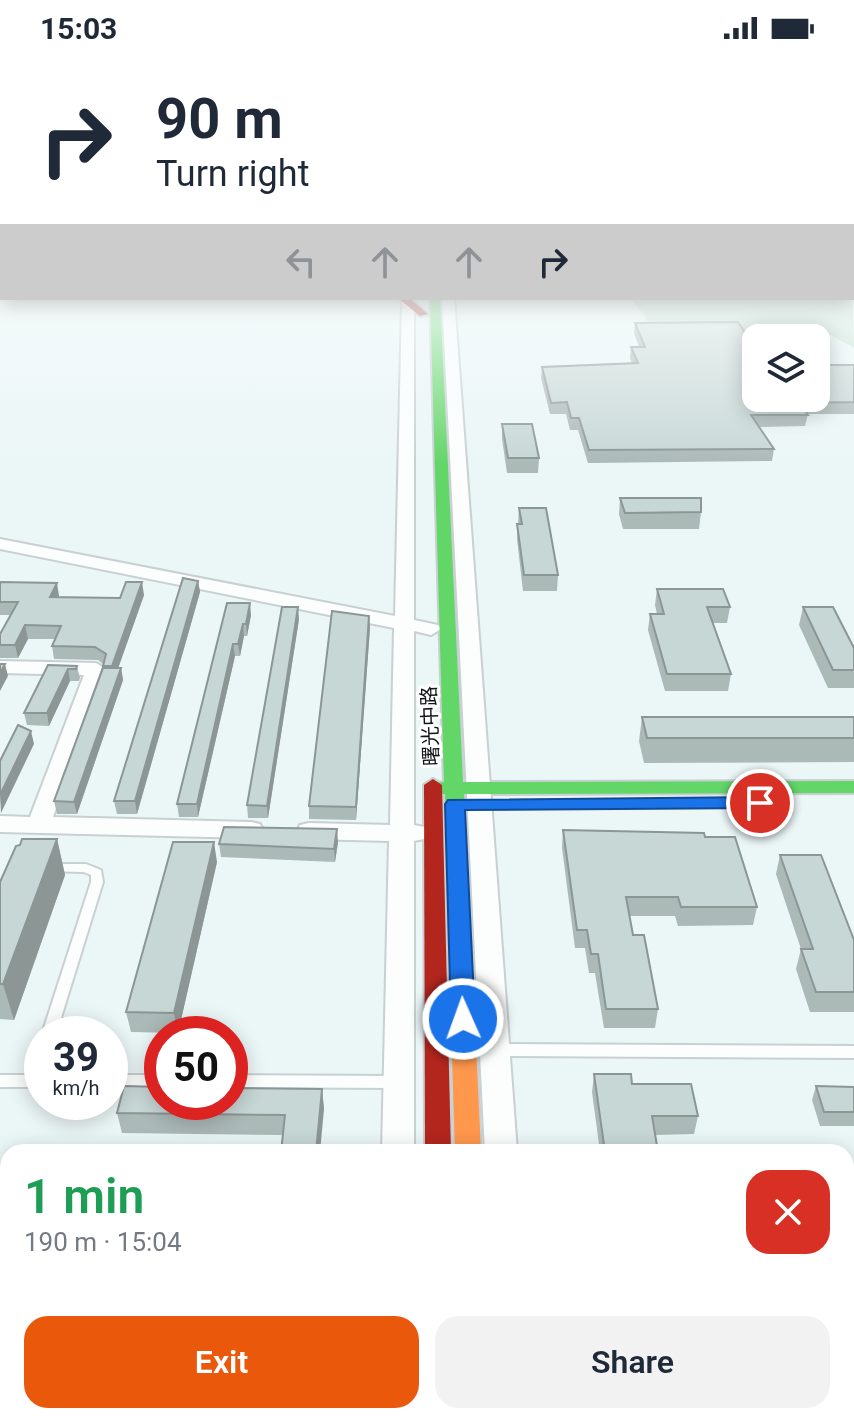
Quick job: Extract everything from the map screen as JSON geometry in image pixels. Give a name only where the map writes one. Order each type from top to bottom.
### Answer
[{"type":"main road","name":"曙光中路","points":[[427,336],[432,693]]},
{"type":"main road","name":"曙光中路","points":[[429,336],[455,796],[468,1144]]},
{"type":"main road","points":[[478,796],[854,787]]},
{"type":"main road","points":[[438,1144],[433,788],[455,796],[854,803]]},
{"type":"street","points":[[398,1144],[404,624],[425,336]]},
{"type":"street","points":[[430,336],[478,796],[500,1144]]},
{"type":"street","points":[[0,544],[431,629]]},
{"type":"street","points":[[0,667],[96,669],[39,824]]},
{"type":"street","points":[[0,824],[434,834]]},
{"type":"lane","points":[[29,868],[86,868],[97,873],[97,882],[55,1016]]},
{"type":"lane","points":[[464,1050],[854,1052]]},
{"type":"lane","points":[[0,1081],[24,1081]]},
{"type":"lane","points":[[248,1081],[399,1082]]},
{"type":"green space","points":[[832,336],[854,336],[854,348]]},
{"type":"building","points":[[640,336],[742,336],[742,412],[806,412],[808,415],[751,415],[774,449],[589,450],[579,418],[571,418],[567,402],[551,403],[542,367],[638,363],[631,347],[645,347]]},
{"type":"building","points":[[830,365],[854,365],[854,402],[830,402]]},
{"type":"building","points":[[502,424],[532,424],[539,458],[508,458]]},
{"type":"building","points":[[620,498],[701,498],[701,512],[625,513]]},
{"type":"building","points":[[519,508],[546,508],[558,575],[524,575],[517,524],[522,524]]},
{"type":"building","points":[[183,578],[198,581],[135,801],[114,801]]},
{"type":"building","points":[[0,582],[57,583],[50,597],[120,598],[126,582],[142,582],[112,666],[103,666],[106,654],[95,647],[52,646],[61,626],[25,625],[15,645],[0,645],[0,634],[18,602],[0,602]]},
{"type":"building","points":[[657,589],[723,589],[730,607],[707,607],[731,674],[667,674],[650,614],[664,614]]},
{"type":"building","points":[[227,603],[250,603],[246,624],[243,624],[238,644],[233,644],[197,804],[177,804]]},
{"type":"building","points":[[282,607],[298,607],[267,806],[247,805]]},
{"type":"building","points":[[803,607],[833,607],[854,648],[854,670],[833,670]]},
{"type":"building","points":[[332,611],[369,616],[356,807],[309,806]]},
{"type":"building","points":[[48,665],[77,666],[76,669],[68,669],[47,713],[24,713]]},
{"type":"building","points":[[103,668],[121,668],[74,802],[54,801]]},
{"type":"building","points":[[642,717],[854,717],[854,738],[647,738]]},
{"type":"building","points":[[18,725],[31,731],[0,795],[0,761]]},
{"type":"building","points":[[224,827],[337,829],[334,849],[219,844]]},
{"type":"building","points":[[563,830],[704,833],[705,837],[735,837],[757,907],[681,907],[678,897],[626,897],[633,935],[644,935],[658,1009],[606,1009],[598,954],[591,954],[587,930],[577,930]]},
{"type":"building","points":[[22,839],[57,839],[3,984],[0,984],[0,882]]},
{"type":"building","points":[[173,842],[214,842],[174,1013],[126,1012]]},
{"type":"building","points":[[780,855],[821,855],[854,940],[854,992],[816,992],[801,949],[813,949]]},
{"type":"building","points":[[594,1074],[631,1074],[632,1084],[691,1084],[698,1116],[652,1116],[657,1144],[604,1144]]},
{"type":"building","points":[[128,1086],[144,1087],[144,1113],[128,1113]]},
{"type":"building","points":[[816,1086],[854,1087],[854,1112],[824,1112]]},
{"type":"building","points":[[248,1088],[322,1089],[317,1144],[282,1144],[285,1115],[248,1115]]},
{"type":"traffic: fast","points":[[436,336],[459,920]]},
{"type":"traffic: fast","points":[[433,788],[854,787]]},
{"type":"traffic: slow","points":[[459,920],[468,1144]]},
{"type":"traffic: jam","points":[[433,785],[438,1144]]},
{"type":"route","points":[[463,1019],[455,804],[760,803]]}]
